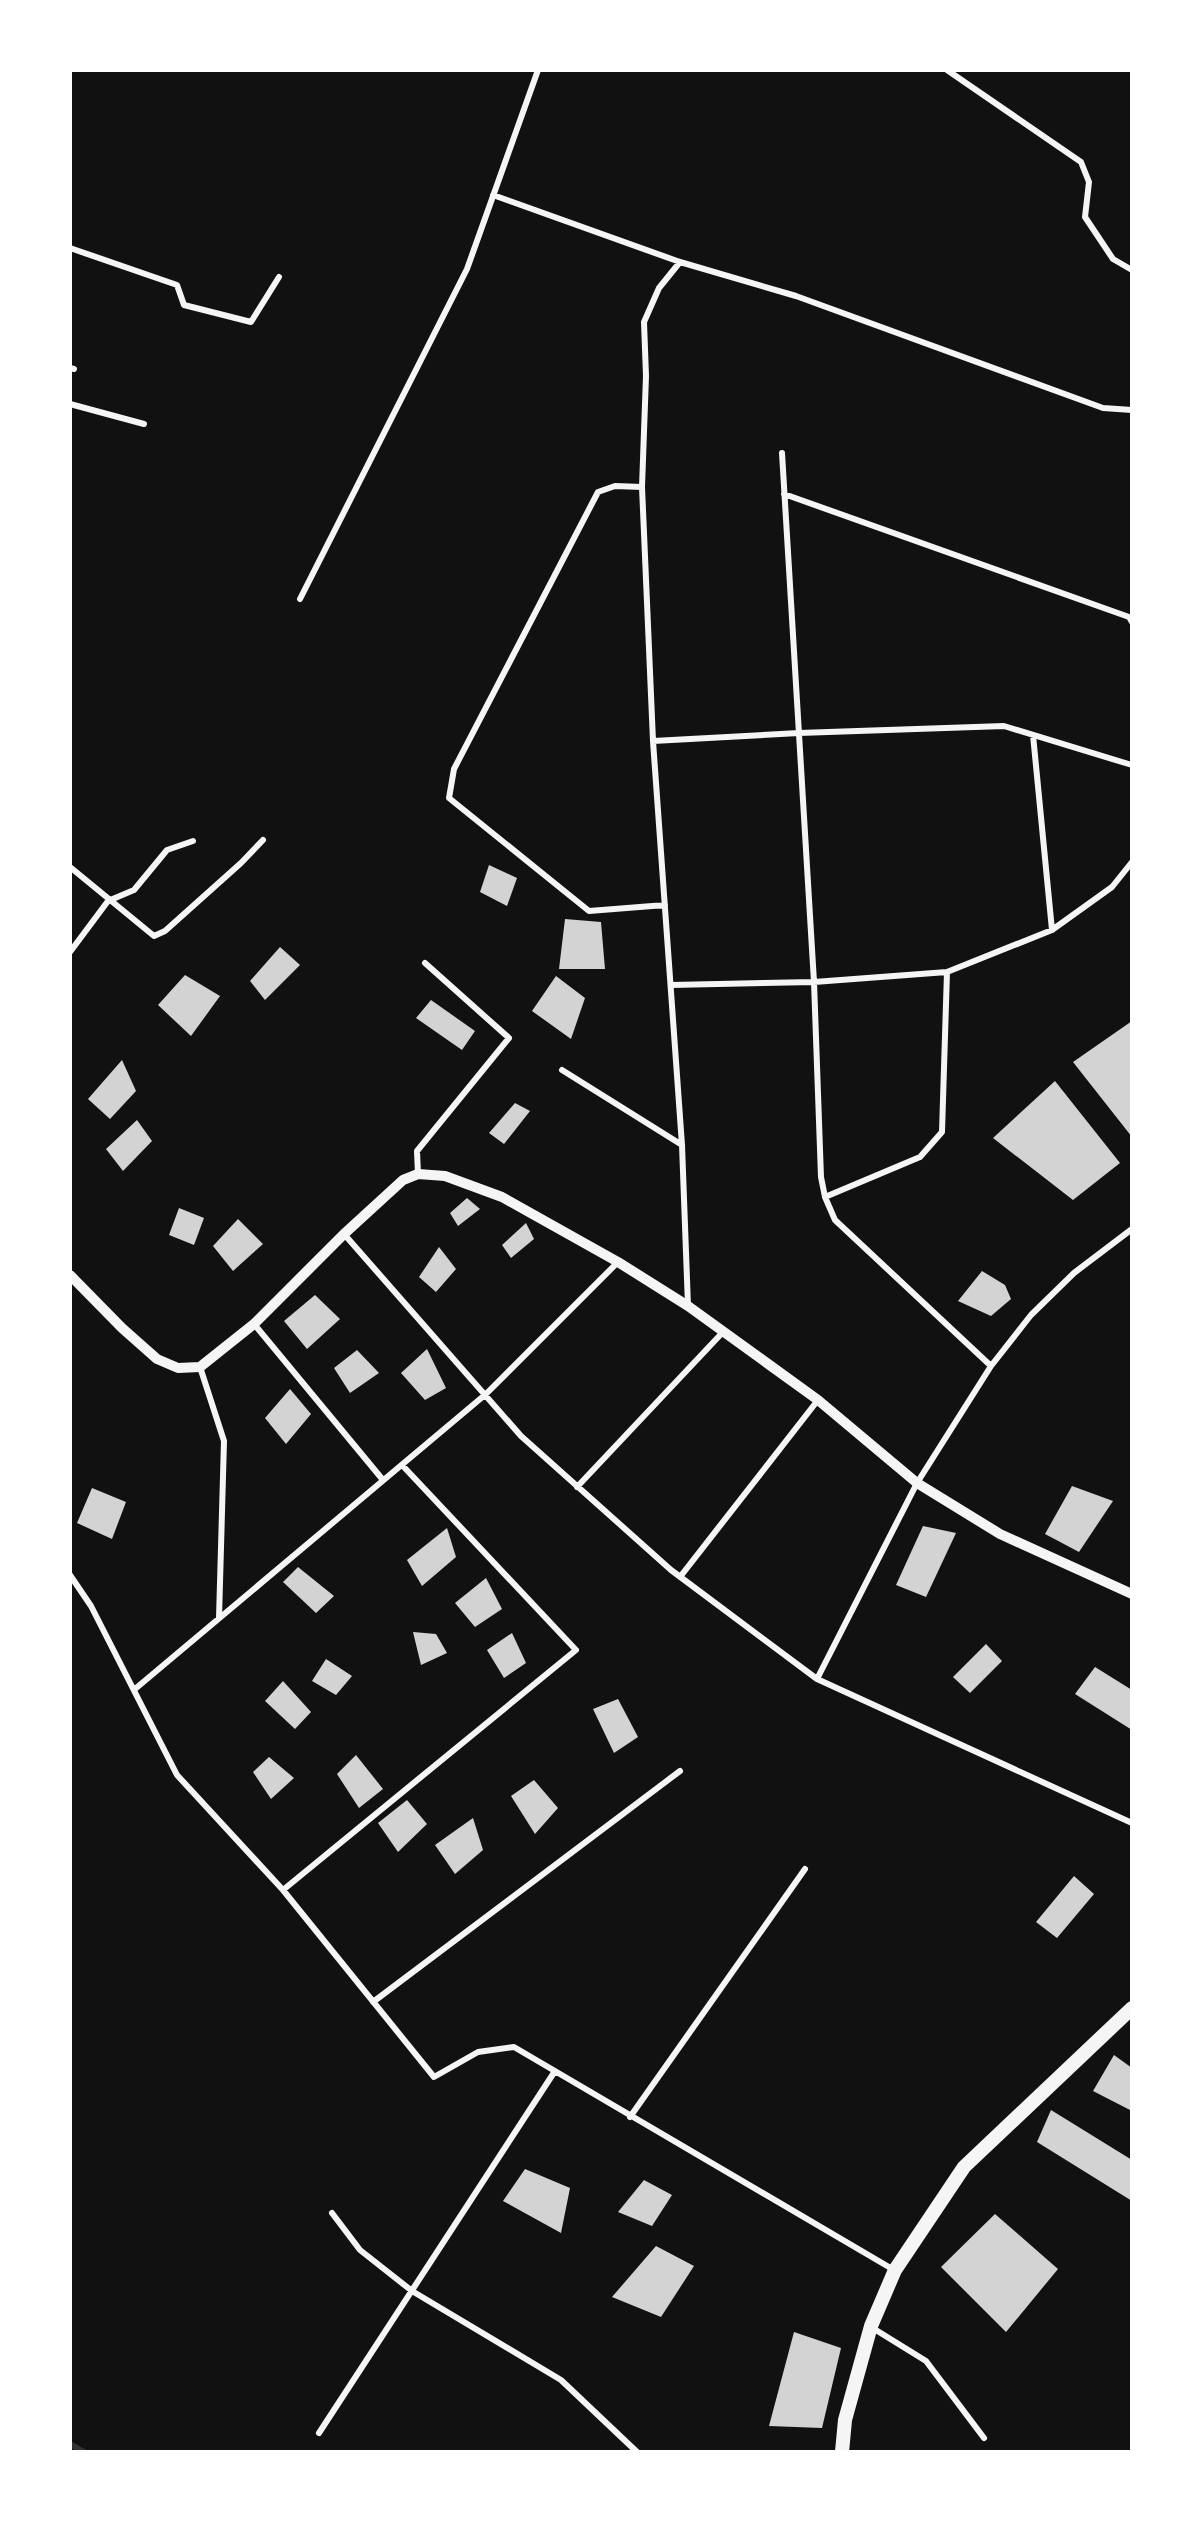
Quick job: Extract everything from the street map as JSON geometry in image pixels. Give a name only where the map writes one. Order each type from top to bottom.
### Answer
[{"type":"main road","points":[[842,2451],[845,2420],[871,2326],[895,2270],[964,2167],[1131,2008]]},
{"type":"street","points":[[300,599],[467,269],[538,70]]},
{"type":"street","points":[[947,70],[1081,162],[1089,182],[1085,218],[1113,259],[1131,270]]},
{"type":"street","points":[[493,195],[680,262],[796,296],[1103,408],[1131,410]]},
{"type":"street","points":[[70,248],[177,285],[184,305],[251,322],[279,277]]},
{"type":"street","points":[[680,262],[659,288],[644,322],[646,375],[642,487],[653,741],[682,1145],[688,1306]]},
{"type":"street","points":[[70,404],[144,424]]},
{"type":"street","points":[[782,453],[814,981],[821,1178],[825,1197],[835,1220],[992,1366]]},
{"type":"street","points":[[642,487],[615,486],[598,492],[454,769],[449,798],[589,911],[665,905]]},
{"type":"street","points":[[784,494],[1129,617],[1131,622]]},
{"type":"street","points":[[653,741],[1004,726],[1131,765]]},
{"type":"street","points":[[1033,735],[1052,930]]},
{"type":"street","points":[[70,867],[108,901],[154,936],[165,931],[241,863],[263,840]]},
{"type":"street","points":[[70,952],[108,901],[134,890],[167,850],[193,841]]},
{"type":"street","points":[[671,985],[814,981],[947,972],[1001,953],[1052,930],[1112,887],[1131,862]]},
{"type":"street","points":[[418,1174],[417,1151],[510,1038],[425,963]]},
{"type":"street","points":[[825,1197],[920,1157],[942,1132],[947,972]]},
{"type":"street","points":[[562,1070],[682,1145]]},
{"type":"street","points":[[70,1275],[122,1328],[157,1359],[178,1368],[200,1367],[254,1324],[344,1234],[403,1180],[418,1174],[445,1176],[502,1197],[618,1262],[688,1306],[818,1400],[917,1483],[1000,1534],[1131,1594]]},
{"type":"street","points":[[817,1679],[917,1483],[992,1366],[1031,1315],[1065,1281],[1131,1229]]},
{"type":"street","points":[[344,1234],[521,1436],[680,1577],[817,1679],[1131,1823]]},
{"type":"street","points":[[135,1689],[486,1394],[618,1262]]},
{"type":"street","points":[[254,1324],[383,1480]]},
{"type":"street","points":[[578,1487],[723,1332]]},
{"type":"street","points":[[200,1367],[224,1441],[219,1618]]},
{"type":"street","points":[[680,1577],[818,1400]]},
{"type":"street","points":[[283,1890],[576,1650],[402,1465]]},
{"type":"street","points":[[70,1575],[91,1606],[177,1775],[283,1890],[434,2077],[478,2052],[514,2047],[630,2117],[895,2270]]},
{"type":"street","points":[[373,2002],[680,1772]]},
{"type":"street","points":[[630,2117],[805,1869]]},
{"type":"street","points":[[319,2433],[555,2071]]},
{"type":"street","points":[[332,2213],[360,2250],[412,2291],[561,2380],[637,2451]]},
{"type":"street","points":[[871,2326],[926,2361],[984,2438]]},
{"type":"building","points":[[489,865],[517,878],[507,906],[480,892]]},
{"type":"building","points":[[565,919],[601,922],[605,969],[559,969]]},
{"type":"building","points":[[280,947],[300,965],[265,1000],[250,981]]},
{"type":"building","points":[[185,975],[220,996],[191,1036],[158,1005]]},
{"type":"building","points":[[556,976],[585,998],[571,1039],[532,1011]]},
{"type":"building","points":[[431,1000],[475,1031],[462,1050],[416,1018]]},
{"type":"building","points":[[1132,1021],[1132,1137],[1073,1062]]},
{"type":"building","points":[[122,1060],[136,1091],[110,1119],[88,1099]]},
{"type":"building","points":[[1055,1081],[1120,1163],[1073,1200],[993,1138]]},
{"type":"building","points":[[515,1103],[530,1111],[504,1144],[489,1133]]},
{"type":"building","points":[[137,1120],[152,1141],[123,1171],[106,1149]]},
{"type":"building","points":[[467,1198],[480,1209],[458,1226],[450,1213]]},
{"type":"building","points":[[179,1208],[204,1218],[194,1245],[169,1235]]},
{"type":"building","points":[[238,1219],[263,1244],[233,1271],[213,1246]]},
{"type":"building","points":[[526,1223],[534,1239],[511,1258],[502,1245]]},
{"type":"building","points":[[439,1247],[456,1269],[436,1292],[419,1277]]},
{"type":"building","points":[[982,1271],[1005,1285],[1011,1299],[991,1316],[958,1301]]},
{"type":"building","points":[[315,1295],[340,1319],[307,1349],[284,1321]]},
{"type":"building","points":[[427,1349],[446,1388],[425,1400],[401,1373]]},
{"type":"building","points":[[357,1350],[379,1373],[350,1393],[334,1368]]},
{"type":"building","points":[[290,1389],[311,1414],[286,1444],[265,1418]]},
{"type":"building","points":[[1072,1486],[1113,1501],[1079,1552],[1045,1534]]},
{"type":"building","points":[[92,1488],[126,1502],[112,1539],[77,1523]]},
{"type":"building","points":[[923,1526],[956,1533],[926,1597],[896,1585]]},
{"type":"building","points":[[447,1528],[456,1557],[422,1586],[407,1560]]},
{"type":"building","points":[[298,1567],[334,1596],[316,1613],[283,1582]]},
{"type":"building","points":[[486,1578],[502,1609],[475,1627],[455,1603]]},
{"type":"building","points":[[413,1632],[436,1634],[447,1653],[421,1665]]},
{"type":"building","points":[[512,1633],[526,1663],[504,1678],[487,1650]]},
{"type":"building","points":[[986,1644],[1002,1661],[970,1693],[953,1677]]},
{"type":"building","points":[[326,1659],[352,1676],[336,1695],[312,1681]]},
{"type":"building","points":[[1095,1667],[1132,1690],[1132,1730],[1075,1694]]},
{"type":"building","points":[[283,1681],[311,1712],[295,1729],[265,1701]]},
{"type":"building","points":[[618,1699],[638,1737],[614,1753],[593,1709]]},
{"type":"building","points":[[356,1755],[383,1789],[359,1808],[337,1774]]},
{"type":"building","points":[[269,1757],[294,1778],[271,1799],[253,1772]]},
{"type":"building","points":[[534,1780],[558,1808],[535,1834],[511,1796]]},
{"type":"building","points":[[407,1800],[427,1824],[398,1852],[378,1823]]},
{"type":"building","points":[[473,1818],[483,1850],[455,1874],[435,1845]]},
{"type":"building","points":[[1074,1876],[1094,1894],[1057,1938],[1036,1922]]},
{"type":"building","points":[[1114,2055],[1132,2068],[1132,2111],[1093,2091]]},
{"type":"building","points":[[1051,2110],[1132,2160],[1132,2201],[1037,2142]]},
{"type":"building","points":[[525,2169],[570,2188],[561,2233],[503,2201]]},
{"type":"building","points":[[644,2180],[672,2195],[652,2226],[618,2212]]},
{"type":"building","points":[[995,2214],[1058,2269],[1006,2332],[941,2267]]},
{"type":"building","points":[[656,2246],[694,2266],[661,2317],[612,2297]]},
{"type":"building","points":[[794,2332],[841,2348],[822,2428],[769,2426]]},
{"type":"waterway","points":[[70,2444],[84,2452]]}]
